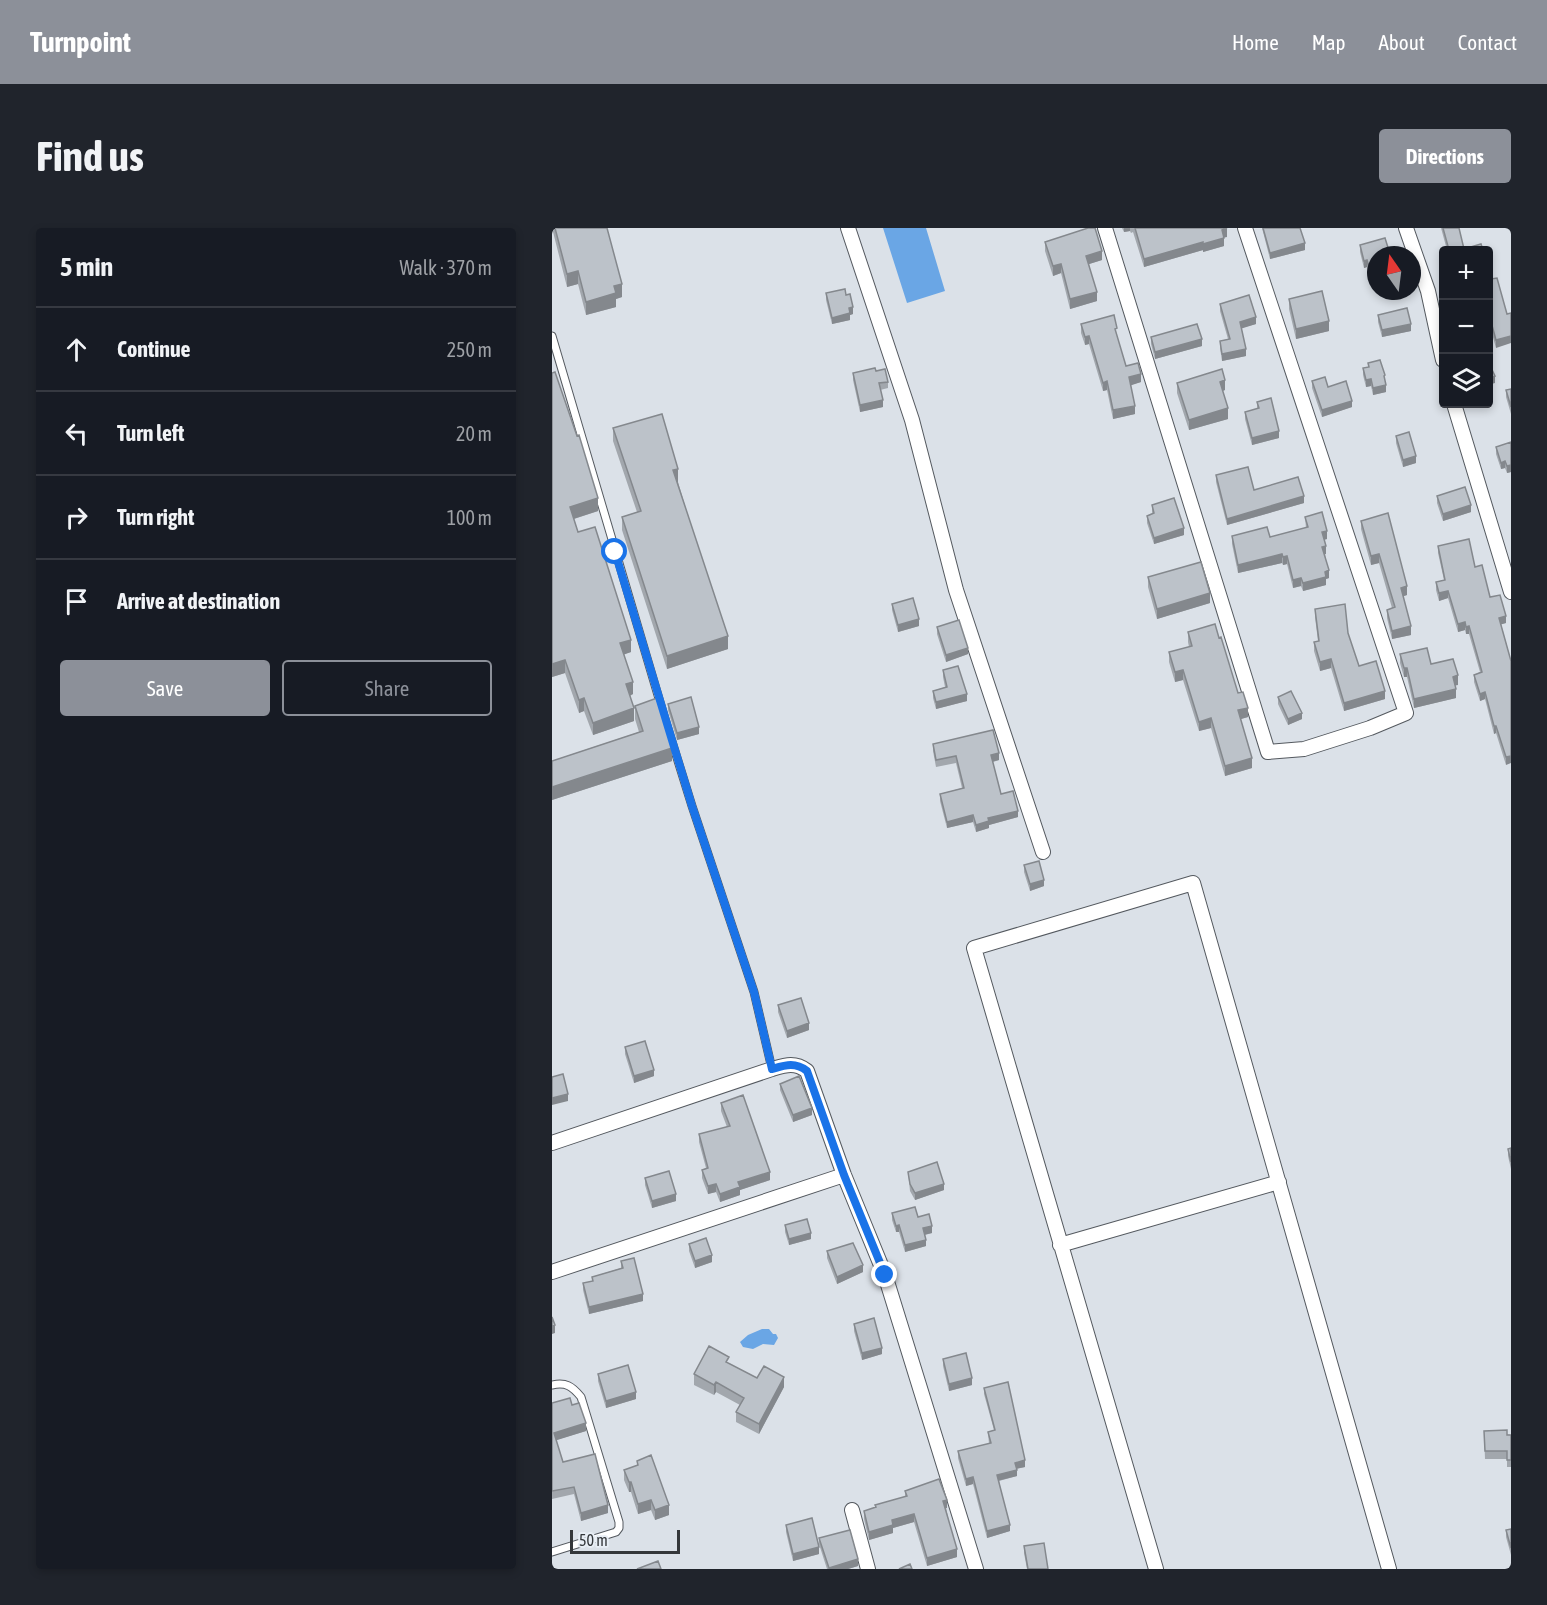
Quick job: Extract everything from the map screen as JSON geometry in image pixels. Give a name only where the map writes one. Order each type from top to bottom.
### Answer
[{"type":"street","points":[[848,228],[912,420],[956,590],[1043,852]]},
{"type":"street","points":[[1105,228],[1268,752],[1304,749],[1370,728],[1406,713],[1245,228]]},
{"type":"street","points":[[1406,228],[1428,291],[1442,354]]},
{"type":"street","points":[[1455,408],[1511,592]]},
{"type":"street","points":[[1156,1569],[974,948],[1193,883],[1389,1569]]},
{"type":"street","points":[[552,1143],[772,1069],[791,1064],[807,1071],[844,1175],[885,1275],[976,1569]]},
{"type":"street","points":[[552,1272],[844,1175]]},
{"type":"street","points":[[1060,1245],[1279,1182]]},
{"type":"street","points":[[852,1510],[868,1569]]},
{"type":"lane","points":[[552,336],[664,719],[754,992],[772,1069]]},
{"type":"lane","points":[[552,1385],[563,1383],[573,1388],[581,1397],[619,1528],[616,1532],[552,1552]]},
{"type":"water","points":[[883,228],[926,228],[945,291],[907,303]]},
{"type":"water","points":[[762,1329],[769,1329],[776,1334],[778,1338],[774,1345],[763,1344],[753,1349],[743,1347],[740,1342],[748,1335]]},
{"type":"building","points":[[555,228],[607,228],[622,284],[614,286],[616,293],[586,302],[578,271],[567,274]]},
{"type":"building","points":[[1088,228],[1095,228],[1102,251],[1086,256],[1097,292],[1070,299],[1061,264],[1053,266],[1045,242]]},
{"type":"building","points":[[1135,228],[1227,228],[1222,230],[1224,238],[1144,259]]},
{"type":"building","points":[[1263,228],[1300,228],[1305,243],[1270,253]]},
{"type":"building","points":[[1443,228],[1459,228],[1463,246],[1448,246]]},
{"type":"building","points":[[1385,238],[1388,246],[1367,246],[1367,260],[1364,261],[1360,245]]},
{"type":"building","points":[[1497,278],[1507,314],[1511,313],[1511,336],[1496,340],[1493,329],[1493,279]]},
{"type":"building","points":[[845,289],[846,295],[850,294],[853,307],[849,308],[850,313],[832,318],[826,293]]},
{"type":"building","points":[[1322,291],[1329,321],[1296,329],[1289,299]]},
{"type":"building","points":[[1249,295],[1256,317],[1240,322],[1246,349],[1222,354],[1220,341],[1230,339],[1220,304]]},
{"type":"building","points":[[1407,308],[1411,324],[1382,330],[1378,315]]},
{"type":"building","points":[[1114,315],[1117,328],[1115,329],[1126,366],[1138,363],[1141,374],[1129,377],[1135,406],[1113,410],[1107,381],[1103,383],[1089,336],[1085,337],[1081,324]]},
{"type":"building","points":[[1197,324],[1202,339],[1155,352],[1151,337]]},
{"type":"building","points":[[1380,360],[1386,385],[1373,388],[1371,379],[1366,380],[1363,368],[1369,367],[1368,363]]},
{"type":"building","points":[[875,368],[876,371],[885,369],[888,382],[879,383],[883,400],[860,405],[853,373]]},
{"type":"building","points":[[1222,369],[1225,380],[1220,382],[1228,408],[1189,420],[1177,383]]},
{"type":"building","points":[[555,372],[577,436],[579,435],[598,498],[570,507],[578,532],[595,527],[631,640],[620,643],[633,682],[626,684],[634,708],[593,723],[584,698],[579,700],[565,660],[552,664],[552,373]]},
{"type":"building","points":[[1325,377],[1328,387],[1346,381],[1352,401],[1322,410],[1312,381]]},
{"type":"building","points":[[1511,389],[1511,407],[1506,390]]},
{"type":"building","points":[[1271,398],[1279,431],[1252,438],[1245,412],[1259,408],[1257,402]]},
{"type":"building","points":[[662,414],[678,469],[673,470],[728,636],[667,656],[622,517],[641,511],[613,428]]},
{"type":"building","points":[[1409,432],[1416,456],[1403,460],[1396,436]]},
{"type":"building","points":[[1511,442],[1511,465],[1507,466],[1505,461],[1501,463],[1496,447]]},
{"type":"building","points":[[1248,467],[1254,490],[1298,477],[1304,496],[1227,519],[1216,475]]},
{"type":"building","points":[[1465,487],[1471,505],[1443,514],[1437,496]]},
{"type":"building","points":[[1174,498],[1184,528],[1154,538],[1147,516],[1154,513],[1152,505]]},
{"type":"building","points":[[1322,512],[1327,531],[1322,532],[1326,546],[1322,547],[1329,570],[1325,572],[1326,577],[1303,583],[1301,578],[1293,580],[1287,556],[1283,557],[1282,554],[1238,565],[1232,536],[1267,527],[1270,537],[1308,527],[1305,517]]},
{"type":"building","points":[[1388,513],[1407,586],[1401,588],[1411,626],[1392,631],[1387,610],[1395,607],[1379,554],[1371,556],[1361,521]]},
{"type":"building","points":[[1469,539],[1475,567],[1482,565],[1490,597],[1500,595],[1506,616],[1499,618],[1511,661],[1511,756],[1506,757],[1496,726],[1494,726],[1485,692],[1480,694],[1474,675],[1482,672],[1469,626],[1466,627],[1465,622],[1458,624],[1448,591],[1439,593],[1436,582],[1445,580],[1438,546]]},
{"type":"building","points":[[1201,562],[1210,593],[1157,609],[1148,577]]},
{"type":"building","points":[[913,598],[919,619],[898,625],[892,604]]},
{"type":"building","points":[[1345,604],[1348,633],[1359,666],[1376,661],[1385,691],[1344,703],[1331,659],[1320,662],[1314,642],[1319,641],[1315,609]]},
{"type":"building","points":[[959,620],[968,648],[946,655],[937,627]]},
{"type":"building","points":[[1215,624],[1238,693],[1243,692],[1248,708],[1238,710],[1252,758],[1225,766],[1211,718],[1199,722],[1183,670],[1175,672],[1169,652],[1192,646],[1188,632]]},
{"type":"building","points":[[1427,648],[1431,664],[1453,659],[1458,675],[1453,677],[1456,689],[1414,699],[1407,668],[1404,668],[1400,654]]},
{"type":"building","points":[[958,666],[967,694],[936,702],[933,691],[947,687],[943,670]]},
{"type":"building","points":[[1291,691],[1302,713],[1288,719],[1278,697]]},
{"type":"building","points":[[691,697],[699,727],[677,733],[668,704]]},
{"type":"building","points":[[657,698],[672,748],[552,787],[552,761],[643,731],[635,706]]},
{"type":"building","points":[[993,730],[999,753],[991,755],[1001,794],[1013,791],[1018,811],[988,818],[989,821],[976,825],[973,815],[947,822],[940,794],[964,788],[956,756],[936,760],[933,744]]},
{"type":"building","points":[[1039,861],[1044,880],[1030,884],[1024,865]]},
{"type":"building","points":[[801,998],[809,1023],[787,1031],[778,1005]]},
{"type":"building","points":[[645,1041],[654,1070],[634,1076],[625,1047]]},
{"type":"building","points":[[563,1074],[568,1094],[552,1098],[552,1077]]},
{"type":"building","points":[[799,1076],[812,1108],[793,1115],[780,1084]]},
{"type":"building","points":[[743,1095],[770,1172],[738,1182],[740,1187],[720,1194],[716,1184],[708,1186],[702,1170],[708,1168],[699,1134],[730,1126],[721,1103]]},
{"type":"building","points":[[937,1162],[944,1184],[915,1193],[910,1184],[908,1172]]},
{"type":"building","points":[[669,1171],[676,1194],[652,1201],[645,1178]]},
{"type":"building","points":[[915,1207],[918,1217],[929,1214],[932,1226],[923,1228],[926,1240],[905,1245],[899,1225],[896,1226],[892,1213]]},
{"type":"building","points":[[807,1219],[811,1233],[789,1239],[785,1225]]},
{"type":"building","points":[[706,1238],[712,1255],[695,1261],[689,1244]]},
{"type":"building","points":[[853,1243],[863,1265],[837,1277],[827,1251]]},
{"type":"building","points":[[634,1258],[643,1294],[589,1307],[583,1283],[593,1281],[592,1277],[623,1268],[621,1261]]},
{"type":"building","points":[[874,1318],[882,1348],[862,1353],[854,1324]]},
{"type":"building","points":[[709,1346],[729,1357],[726,1362],[757,1378],[764,1366],[784,1377],[759,1424],[736,1412],[744,1398],[716,1382],[714,1385],[694,1374]]},
{"type":"building","points":[[966,1353],[972,1378],[949,1384],[943,1359]]},
{"type":"building","points":[[628,1365],[636,1392],[606,1401],[598,1374]]},
{"type":"building","points":[[1008,1382],[1025,1460],[1015,1463],[1017,1470],[997,1475],[1010,1525],[987,1531],[973,1477],[966,1479],[958,1451],[991,1443],[988,1432],[995,1430],[984,1388]]},
{"type":"building","points":[[570,1398],[572,1405],[579,1403],[586,1423],[554,1433],[563,1462],[595,1454],[608,1505],[581,1513],[574,1487],[552,1491],[552,1403]]},
{"type":"building","points":[[1507,1430],[1507,1435],[1511,1435],[1511,1460],[1507,1460],[1507,1451],[1485,1451],[1484,1431]]},
{"type":"building","points":[[651,1455],[669,1505],[655,1510],[651,1500],[638,1504],[631,1482],[624,1470],[638,1465],[637,1461]]},
{"type":"building","points":[[939,1479],[947,1500],[943,1501],[957,1549],[927,1558],[914,1514],[892,1520],[893,1525],[869,1532],[864,1511],[876,1507],[875,1505],[907,1496],[905,1491]]},
{"type":"building","points":[[812,1518],[819,1547],[793,1554],[786,1525]]},
{"type":"building","points":[[1511,1529],[1511,1548],[1506,1530]]},
{"type":"building","points":[[850,1530],[858,1559],[829,1568],[819,1538]]},
{"type":"building","points":[[1044,1543],[1048,1569],[1028,1569],[1024,1546]]},
{"type":"building","points":[[658,1561],[661,1569],[637,1569]]},
{"type":"building","points":[[910,1564],[912,1569],[899,1569]]},
{"type":"route","points":[[615,552],[664,719],[754,992],[772,1069],[791,1064],[807,1071],[844,1175],[885,1275]]}]
